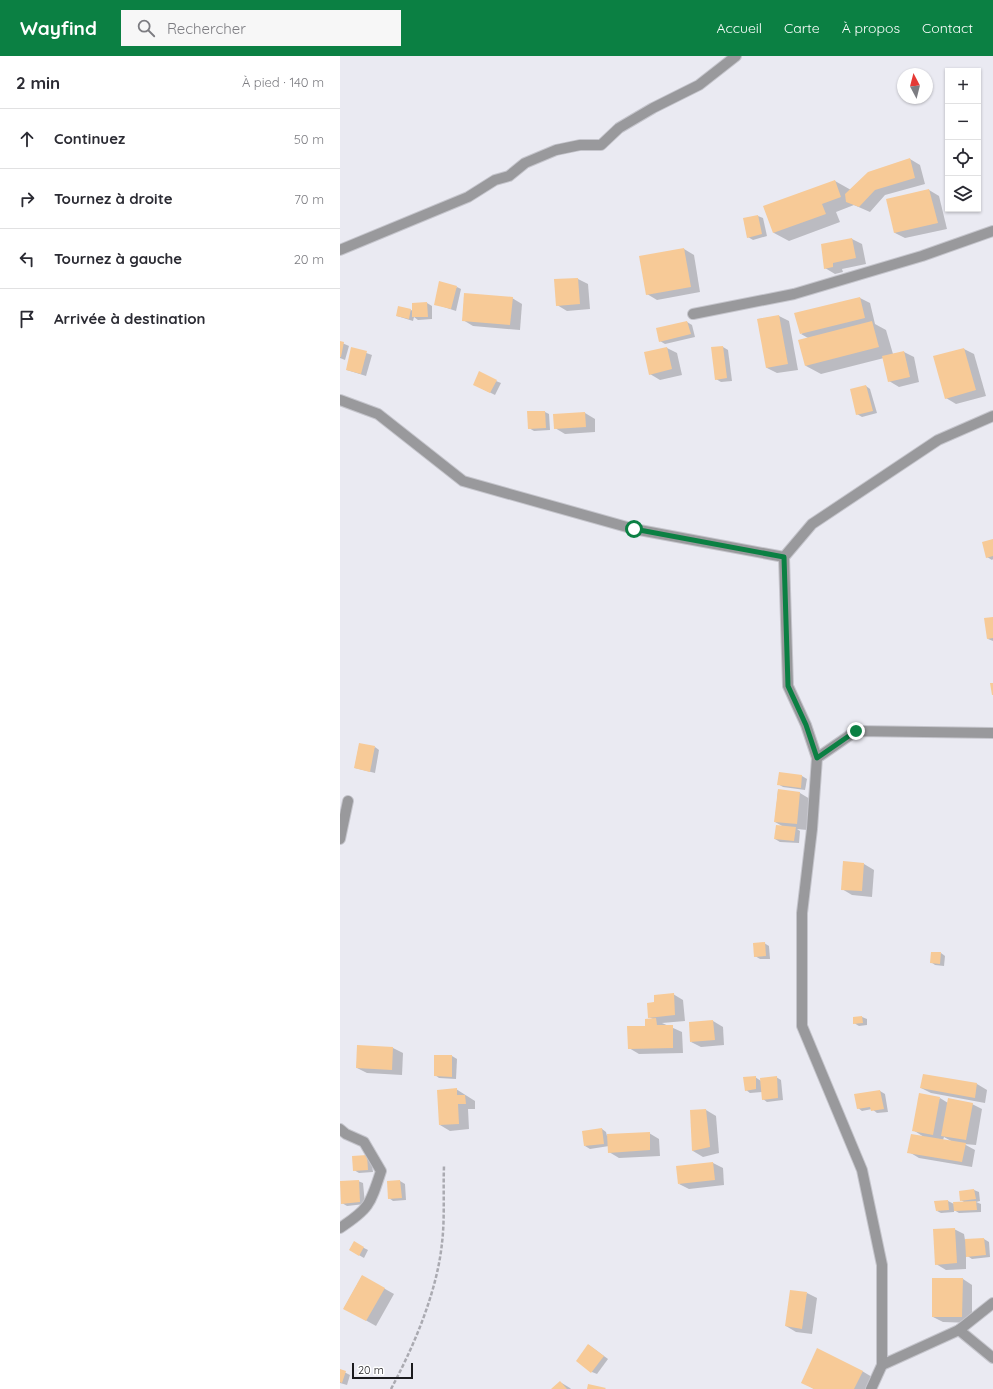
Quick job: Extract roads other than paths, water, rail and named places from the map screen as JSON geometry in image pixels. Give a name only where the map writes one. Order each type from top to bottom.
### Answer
[{"type":"street","points":[[340,250],[468,197],[495,180],[509,176],[525,163],[544,155],[580,145],[601,145],[619,128],[653,108],[699,85],[736,56]]},
{"type":"street","points":[[693,314],[794,294],[922,256],[993,231]]},
{"type":"street","points":[[340,400],[378,414],[463,482],[634,529],[784,557]]},
{"type":"street","points":[[871,1389],[882,1364],[882,1265],[862,1170],[802,1026],[802,913],[812,829],[817,758],[806,725],[788,686],[784,557],[812,524],[938,440],[993,416]]},
{"type":"street","points":[[817,758],[856,731],[993,733]]},
{"type":"street","points":[[340,839],[348,801]]},
{"type":"street","points":[[340,1129],[346,1134],[364,1142],[381,1171],[372,1200],[361,1214],[340,1228]]},
{"type":"street","points":[[882,1364],[959,1330],[993,1303]]},
{"type":"street","points":[[959,1330],[993,1358]]}]
